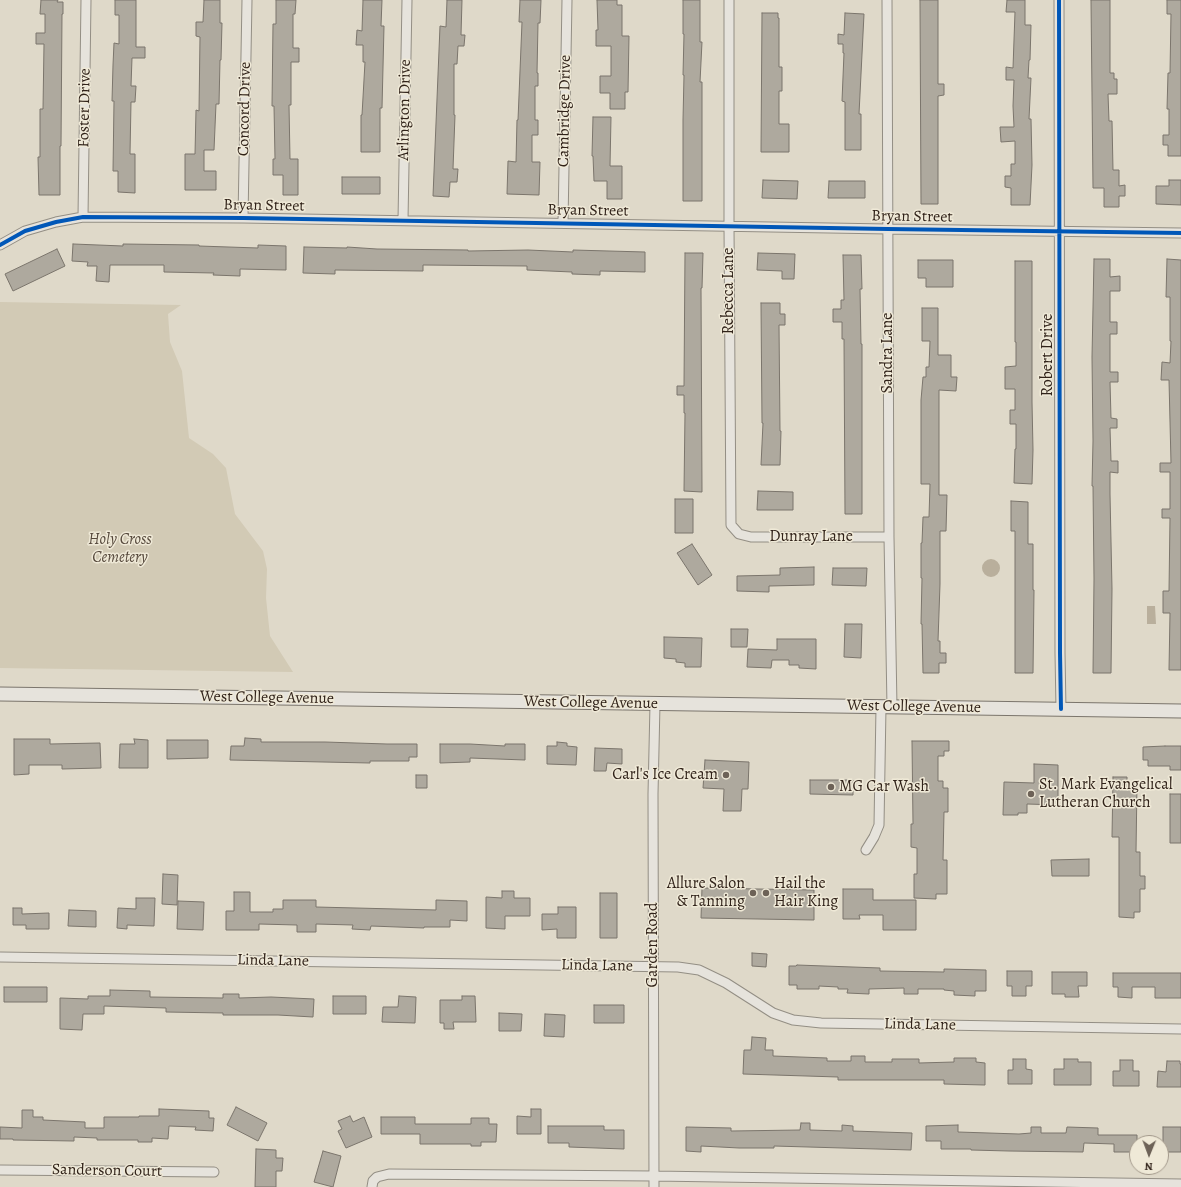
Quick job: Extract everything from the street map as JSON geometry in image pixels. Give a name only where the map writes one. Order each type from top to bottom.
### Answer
[{"type":"main road","name":"West College Avenue","points":[[0,694],[1181,711]]},
{"type":"street","name":"Foster Drive","points":[[83,217],[86,0]]},
{"type":"street","name":"Concord Drive","points":[[243,218],[247,0]]},
{"type":"street","name":"Arlington Drive","points":[[403,220],[407,0]]},
{"type":"street","name":"Cambridge Drive","points":[[563,223],[567,0]]},
{"type":"street","name":"Rebecca Lane","points":[[729,0],[730,512],[731,525],[736,532]]},
{"type":"street","name":"Sandra Lane","points":[[866,850],[879,825],[886,707],[888,537],[887,0]]},
{"type":"street","name":"Robert Drive","points":[[1059,0],[1061,709]]},
{"type":"street","name":"Bryan Street","points":[[0,245],[25,231],[56,222],[83,217],[403,220],[1181,233]]},
{"type":"street","name":"Dunray Lane","points":[[736,532],[751,537],[888,537]]},
{"type":"street","name":"Garden Road","points":[[654,1187],[653,794],[655,704]]},
{"type":"street","name":"Linda Lane","points":[[0,957],[678,967],[699,970],[726,983],[773,1014],[794,1020],[821,1023],[1181,1028]]},
{"type":"street","name":"Sanderson Court","points":[[0,1170],[214,1172]]},
{"type":"street","points":[[372,1187],[373,1181],[377,1177],[389,1174],[654,1176],[808,1183],[1181,1184]]},
{"type":"green space","name":"Holy Cross Cemetery","points":[[0,302],[181,305],[168,314],[170,342],[182,371],[189,438],[213,454],[226,468],[235,514],[263,551],[267,569],[266,598],[270,636],[293,672],[0,668]]},
{"type":"shaded area","points":[[991,559],[997,562],[1000,568],[997,574],[991,577],[985,574],[982,568],[985,562]]},
{"type":"shaded area","points":[[1147,606],[1155,606],[1156,624],[1147,624]]},
{"type":"building","points":[[41,0],[58,0],[57,2],[63,2],[60,195],[39,195],[38,157],[40,157],[40,109],[43,109],[44,44],[36,44],[36,33],[45,33],[45,14],[40,14]]},
{"type":"building","points":[[115,0],[136,0],[136,47],[145,47],[145,58],[132,58],[131,86],[136,86],[135,102],[131,102],[130,154],[135,154],[135,193],[118,192],[118,171],[113,171],[114,101],[112,101],[114,43],[119,44],[119,15],[115,15]]},
{"type":"building","points":[[204,0],[220,0],[220,23],[222,23],[219,104],[216,104],[214,150],[204,150],[204,171],[216,171],[216,190],[185,190],[185,154],[195,154],[196,110],[199,111],[200,37],[196,36],[196,22],[203,22]]},
{"type":"building","points":[[276,0],[296,0],[295,14],[293,14],[293,48],[299,48],[299,62],[291,62],[291,105],[289,105],[290,159],[298,159],[298,195],[283,195],[283,175],[273,175],[273,159],[275,159],[274,106],[272,106],[273,24],[276,24]]},
{"type":"building","points":[[363,0],[382,0],[381,26],[384,26],[382,108],[380,108],[380,152],[361,152],[361,115],[365,62],[363,62],[363,45],[356,45],[357,30],[362,31]]},
{"type":"building","points":[[447,0],[462,0],[461,35],[465,35],[464,46],[458,46],[457,64],[454,64],[455,115],[453,169],[458,169],[457,182],[450,182],[449,197],[433,196],[440,26],[446,27]]},
{"type":"building","points":[[520,0],[541,0],[540,23],[538,23],[538,86],[535,86],[535,120],[538,120],[538,135],[532,135],[532,162],[540,162],[539,195],[507,194],[508,161],[516,162],[522,22],[519,22]]},
{"type":"building","points":[[597,0],[617,0],[617,5],[622,5],[622,36],[629,36],[628,92],[625,92],[625,109],[610,109],[610,93],[600,93],[600,76],[611,76],[611,46],[596,46],[596,30],[598,30]]},
{"type":"building","points":[[683,0],[700,0],[700,42],[702,42],[700,82],[702,82],[702,201],[683,201]]},
{"type":"building","points":[[920,0],[938,0],[938,84],[944,84],[944,95],[938,96],[938,204],[921,204]]},
{"type":"building","points":[[1007,0],[1025,0],[1025,25],[1031,25],[1028,78],[1031,78],[1029,119],[1031,119],[1032,165],[1030,205],[1011,205],[1011,188],[1005,187],[1005,176],[1011,176],[1011,164],[1015,164],[1015,141],[1001,142],[1000,127],[1014,127],[1014,80],[1006,80],[1006,67],[1013,68],[1015,12],[1006,12]]},
{"type":"building","points":[[1091,0],[1110,0],[1110,73],[1114,73],[1114,79],[1117,79],[1117,94],[1108,94],[1109,121],[1112,121],[1113,170],[1119,170],[1119,186],[1125,185],[1125,196],[1119,196],[1119,207],[1104,207],[1104,188],[1093,188]]},
{"type":"building","points":[[1167,0],[1181,0],[1181,156],[1168,156],[1168,145],[1163,145],[1163,135],[1169,135],[1169,109],[1167,109],[1168,73],[1170,73],[1171,14],[1167,14]]},
{"type":"building","points":[[762,13],[778,13],[779,18],[779,67],[782,67],[782,91],[779,91],[779,124],[789,124],[789,152],[761,152]]},
{"type":"building","points":[[845,13],[864,14],[859,114],[861,114],[861,150],[845,150],[845,102],[842,101],[844,53],[843,44],[838,44],[838,34],[844,35]]},
{"type":"building","points":[[593,117],[611,117],[610,166],[622,166],[622,199],[607,199],[607,181],[594,181],[592,156]]},
{"type":"building","points":[[342,177],[380,177],[380,194],[342,194]]},
{"type":"building","points":[[763,180],[798,181],[797,199],[762,198]]},
{"type":"building","points":[[1169,180],[1181,180],[1181,205],[1156,204],[1156,186],[1169,186]]},
{"type":"building","points":[[829,181],[865,181],[865,198],[828,198]]},
{"type":"building","points":[[73,244],[123,246],[123,244],[199,245],[258,248],[258,245],[286,246],[286,270],[240,269],[240,276],[213,275],[214,273],[164,272],[164,265],[110,265],[109,282],[96,281],[97,266],[87,266],[88,262],[72,261]]},
{"type":"building","points":[[304,247],[468,251],[528,250],[573,252],[573,250],[645,252],[645,272],[600,271],[600,275],[527,270],[527,266],[423,265],[423,271],[335,270],[335,274],[303,273]]},
{"type":"building","points":[[57,249],[65,266],[13,291],[5,274]]},
{"type":"building","points":[[685,253],[703,253],[701,288],[702,492],[684,491],[684,395],[677,395],[677,386],[684,386]]},
{"type":"building","points":[[758,253],[795,254],[794,279],[782,279],[782,271],[757,270]]},
{"type":"building","points":[[843,255],[861,255],[862,514],[845,514],[844,339],[842,339],[842,322],[833,322],[833,309],[841,309],[841,300],[844,300]]},
{"type":"building","points":[[1094,259],[1110,259],[1110,277],[1120,276],[1120,291],[1110,291],[1110,322],[1117,322],[1117,334],[1110,334],[1110,372],[1118,372],[1118,382],[1110,382],[1111,418],[1117,419],[1117,428],[1110,428],[1111,461],[1118,461],[1118,473],[1110,472],[1112,589],[1111,673],[1093,673],[1094,579],[1092,357]]},
{"type":"building","points":[[1167,259],[1181,260],[1181,670],[1169,670],[1170,613],[1163,613],[1163,591],[1169,591],[1170,518],[1162,518],[1162,509],[1170,509],[1170,472],[1160,472],[1160,463],[1171,463],[1169,380],[1161,380],[1162,362],[1170,363],[1170,297],[1166,297]]},
{"type":"building","points":[[918,260],[953,260],[953,287],[926,287],[926,278],[918,278]]},
{"type":"building","points":[[1015,261],[1032,261],[1032,484],[1014,483],[1016,424],[1010,424],[1010,410],[1015,410],[1015,389],[1005,389],[1005,367],[1016,366]]},
{"type":"building","points":[[761,303],[780,303],[780,314],[785,314],[785,325],[779,325],[781,431],[780,465],[761,465],[763,423]]},
{"type":"building","points":[[922,308],[938,308],[938,355],[951,355],[951,377],[957,377],[956,391],[939,390],[939,495],[947,495],[946,531],[940,531],[938,641],[940,641],[940,653],[946,653],[946,663],[939,663],[939,673],[923,673],[921,624],[921,543],[923,517],[929,517],[930,484],[921,484],[921,400],[923,377],[926,377],[926,367],[929,367],[930,341],[922,341]]},
{"type":"building","points":[[758,491],[793,492],[793,510],[757,510]]},
{"type":"building","points":[[675,499],[693,499],[693,533],[675,533]]},
{"type":"building","points":[[1011,501],[1028,502],[1028,544],[1033,544],[1033,673],[1015,673],[1015,531],[1011,531]]},
{"type":"building","points":[[692,544],[712,575],[698,585],[677,553]]},
{"type":"building","points":[[814,567],[814,585],[769,586],[769,592],[737,591],[737,576],[780,575],[780,568]]},
{"type":"building","points":[[833,568],[867,568],[866,586],[832,585]]},
{"type":"building","points":[[845,624],[862,624],[861,658],[844,657]]},
{"type":"building","points":[[731,629],[748,629],[747,647],[731,647]]},
{"type":"building","points":[[664,637],[702,638],[701,667],[685,667],[685,663],[676,662],[676,659],[664,658]]},
{"type":"building","points":[[777,639],[816,639],[816,669],[799,668],[799,665],[789,665],[789,660],[772,660],[771,668],[747,667],[748,649],[777,650]]},
{"type":"building","points":[[245,738],[261,739],[261,742],[417,744],[417,757],[409,757],[409,761],[370,761],[370,763],[230,760],[231,746],[244,746]]},
{"type":"building","points":[[14,739],[50,739],[50,744],[100,743],[101,768],[62,769],[62,765],[29,765],[29,774],[14,775]]},
{"type":"building","points":[[134,739],[148,740],[148,768],[119,768],[120,744],[135,744]]},
{"type":"building","points":[[167,740],[208,740],[208,758],[167,759]]},
{"type":"building","points":[[912,741],[949,741],[949,751],[944,751],[944,756],[938,756],[938,781],[943,781],[943,788],[948,788],[948,812],[944,812],[943,860],[947,860],[947,894],[936,894],[936,899],[914,898],[914,874],[917,874],[917,848],[911,847],[911,824],[913,824]]},
{"type":"building","points":[[557,742],[567,743],[567,746],[577,747],[576,765],[547,764],[547,746],[557,746]]},
{"type":"building","points":[[440,744],[505,746],[505,744],[525,744],[525,760],[470,758],[470,762],[440,763]]},
{"type":"building","points":[[1181,746],[1181,770],[1170,770],[1170,766],[1148,766],[1148,760],[1143,760],[1143,747]]},
{"type":"building","points":[[595,748],[622,749],[622,764],[607,763],[606,771],[594,771]]},
{"type":"building","name":"Carl's Ice Cream","points":[[705,760],[749,762],[748,789],[742,789],[741,811],[723,811],[724,789],[703,788]]},
{"type":"building","name":"St. Mark Evangelical Lutheran Church","points":[[1034,764],[1058,765],[1058,805],[1027,804],[1027,813],[1018,813],[1018,815],[1003,815],[1004,782],[1034,783]]},
{"type":"building","points":[[416,775],[427,775],[427,788],[416,788]]},
{"type":"building","points":[[1113,777],[1127,777],[1127,783],[1137,784],[1136,852],[1140,852],[1140,876],[1145,876],[1145,889],[1140,889],[1140,912],[1134,912],[1134,918],[1119,917],[1119,837],[1112,837]]},
{"type":"building","name":"MG Car Wash","points":[[810,780],[853,780],[853,795],[810,794]]},
{"type":"building","points":[[1170,794],[1181,794],[1181,843],[1170,843]]},
{"type":"building","points":[[1089,859],[1089,876],[1052,876],[1051,860]]},
{"type":"building","points":[[163,874],[178,875],[177,905],[162,904]]},
{"type":"building","points":[[702,888],[814,890],[814,920],[701,918]]},
{"type":"building","points":[[843,889],[873,889],[873,900],[916,900],[916,930],[883,930],[883,915],[859,915],[860,919],[843,919]]},
{"type":"building","points":[[502,891],[514,891],[514,898],[530,898],[530,916],[505,916],[505,929],[486,928],[486,897],[502,898]]},
{"type":"building","points":[[234,892],[250,892],[250,912],[273,912],[273,909],[283,909],[283,900],[316,900],[316,907],[436,910],[436,900],[467,901],[467,921],[450,920],[450,927],[424,928],[371,926],[370,930],[352,929],[353,925],[316,924],[316,932],[297,932],[297,925],[259,924],[259,930],[226,930],[226,911],[234,911]]},
{"type":"building","points":[[600,893],[617,893],[617,938],[600,938]]},
{"type":"building","points":[[136,898],[155,898],[154,926],[127,925],[127,929],[117,928],[118,908],[136,909]]},
{"type":"building","points":[[178,901],[204,902],[203,930],[177,929]]},
{"type":"building","points":[[558,907],[576,907],[576,938],[557,938],[557,929],[542,930],[542,914],[558,914]]},
{"type":"building","points":[[13,908],[22,908],[22,914],[49,913],[49,929],[26,929],[26,925],[13,925]]},
{"type":"building","points":[[69,910],[96,911],[96,927],[68,926]]},
{"type":"building","points":[[752,953],[767,954],[766,967],[752,966]]},
{"type":"building","points":[[789,966],[880,968],[880,971],[944,972],[944,969],[986,970],[986,991],[975,991],[975,996],[954,995],[954,991],[944,989],[918,989],[918,994],[904,994],[904,988],[869,989],[869,994],[847,993],[848,989],[838,989],[838,987],[819,986],[819,989],[797,989],[797,985],[789,985]]},
{"type":"building","points":[[1007,971],[1032,971],[1032,986],[1026,986],[1026,996],[1012,996],[1012,986],[1007,986]]},
{"type":"building","points":[[1052,972],[1087,972],[1087,986],[1078,986],[1079,997],[1065,997],[1065,994],[1052,994]]},
{"type":"building","points":[[1113,973],[1181,973],[1181,998],[1155,998],[1155,987],[1132,987],[1132,998],[1118,997],[1118,987],[1113,987]]},
{"type":"building","points":[[4,987],[47,987],[47,1002],[4,1002]]},
{"type":"building","points":[[110,990],[150,991],[150,997],[223,998],[223,994],[239,994],[239,998],[271,997],[314,999],[313,1017],[166,1012],[166,1008],[104,1006],[104,1014],[83,1014],[82,1030],[60,1029],[60,998],[88,999],[88,996],[110,996]]},
{"type":"building","points":[[333,996],[366,996],[366,1014],[333,1014]]},
{"type":"building","points":[[399,996],[416,997],[415,1023],[382,1022],[383,1007],[398,1007]]},
{"type":"building","points":[[462,996],[475,996],[476,1022],[453,1022],[454,1029],[444,1029],[444,1023],[440,1023],[440,1000],[462,1000]]},
{"type":"building","points":[[594,1005],[624,1005],[624,1023],[594,1023]]},
{"type":"building","points":[[499,1013],[522,1014],[521,1031],[499,1031]]},
{"type":"building","points":[[545,1014],[565,1015],[564,1037],[544,1036]]},
{"type":"building","points":[[752,1037],[766,1038],[765,1050],[773,1050],[773,1056],[827,1058],[827,1061],[851,1061],[851,1056],[865,1056],[865,1062],[892,1062],[892,1059],[919,1059],[919,1063],[954,1062],[954,1058],[976,1058],[976,1062],[985,1063],[985,1085],[944,1084],[944,1080],[838,1080],[838,1077],[743,1074],[744,1050],[751,1050]]},
{"type":"building","points":[[1013,1059],[1026,1059],[1026,1069],[1032,1070],[1032,1084],[1008,1084],[1008,1070],[1013,1070]]},
{"type":"building","points":[[1064,1059],[1078,1059],[1078,1062],[1091,1062],[1091,1085],[1054,1085],[1054,1069],[1064,1069]]},
{"type":"building","points":[[1120,1060],[1133,1060],[1133,1071],[1139,1071],[1139,1086],[1113,1086],[1113,1071],[1120,1071]]},
{"type":"building","points":[[1167,1061],[1180,1061],[1181,1087],[1157,1087],[1158,1071],[1166,1072]]},
{"type":"building","points":[[236,1107],[267,1123],[258,1141],[227,1125]]},
{"type":"building","points":[[159,1109],[209,1111],[209,1118],[214,1118],[213,1131],[195,1130],[196,1127],[169,1126],[168,1139],[152,1138],[152,1142],[138,1142],[138,1140],[97,1140],[97,1138],[74,1137],[74,1141],[0,1139],[0,1127],[22,1128],[22,1110],[33,1110],[33,1117],[43,1117],[43,1120],[85,1122],[85,1128],[104,1128],[104,1117],[159,1116]]},
{"type":"building","points":[[531,1109],[541,1109],[541,1134],[517,1134],[517,1116],[531,1117]]},
{"type":"building","points":[[350,1116],[353,1122],[364,1117],[372,1137],[346,1148],[338,1131],[342,1129],[338,1121]]},
{"type":"building","points":[[381,1117],[415,1117],[415,1124],[471,1124],[471,1118],[489,1118],[489,1124],[497,1124],[496,1142],[481,1142],[481,1146],[471,1146],[471,1144],[420,1144],[420,1134],[381,1134]]},
{"type":"building","points":[[801,1123],[810,1123],[810,1130],[842,1131],[842,1125],[853,1126],[853,1131],[912,1133],[911,1150],[774,1146],[774,1148],[739,1148],[701,1146],[701,1152],[686,1151],[686,1127],[731,1128],[731,1131],[800,1130]]},
{"type":"building","points":[[958,1125],[958,1132],[1019,1134],[1031,1133],[1031,1127],[1041,1127],[1041,1133],[1066,1133],[1067,1127],[1098,1128],[1098,1135],[1129,1135],[1129,1152],[1114,1152],[1114,1144],[1084,1143],[1083,1152],[941,1149],[941,1141],[926,1141],[926,1126]]},
{"type":"building","points":[[548,1126],[604,1126],[604,1130],[624,1130],[624,1149],[569,1147],[569,1143],[548,1143]]},
{"type":"building","points":[[1163,1127],[1181,1127],[1181,1152],[1169,1152],[1169,1135],[1163,1135]]},
{"type":"building","points":[[256,1149],[276,1150],[276,1158],[283,1158],[282,1171],[276,1171],[276,1187],[255,1187]]},
{"type":"building","points":[[323,1151],[341,1156],[333,1187],[314,1182]]},
{"type":"cycle path","points":[[1059,0],[1061,709]]},
{"type":"cycle path","points":[[0,245],[25,231],[56,222],[83,217],[243,218],[1181,233]]},
{"type":"place","name":"Carl's Ice Cream","points":[[726,775]]},
{"type":"place","name":"MG Car Wash","points":[[831,787]]},
{"type":"place","name":"St. Mark Evangelical Lutheran Church","points":[[1031,794]]},
{"type":"place","name":"Allure Salon & Tanning","points":[[753,893]]},
{"type":"place","name":"Hail the Hair King","points":[[766,893]]}]
